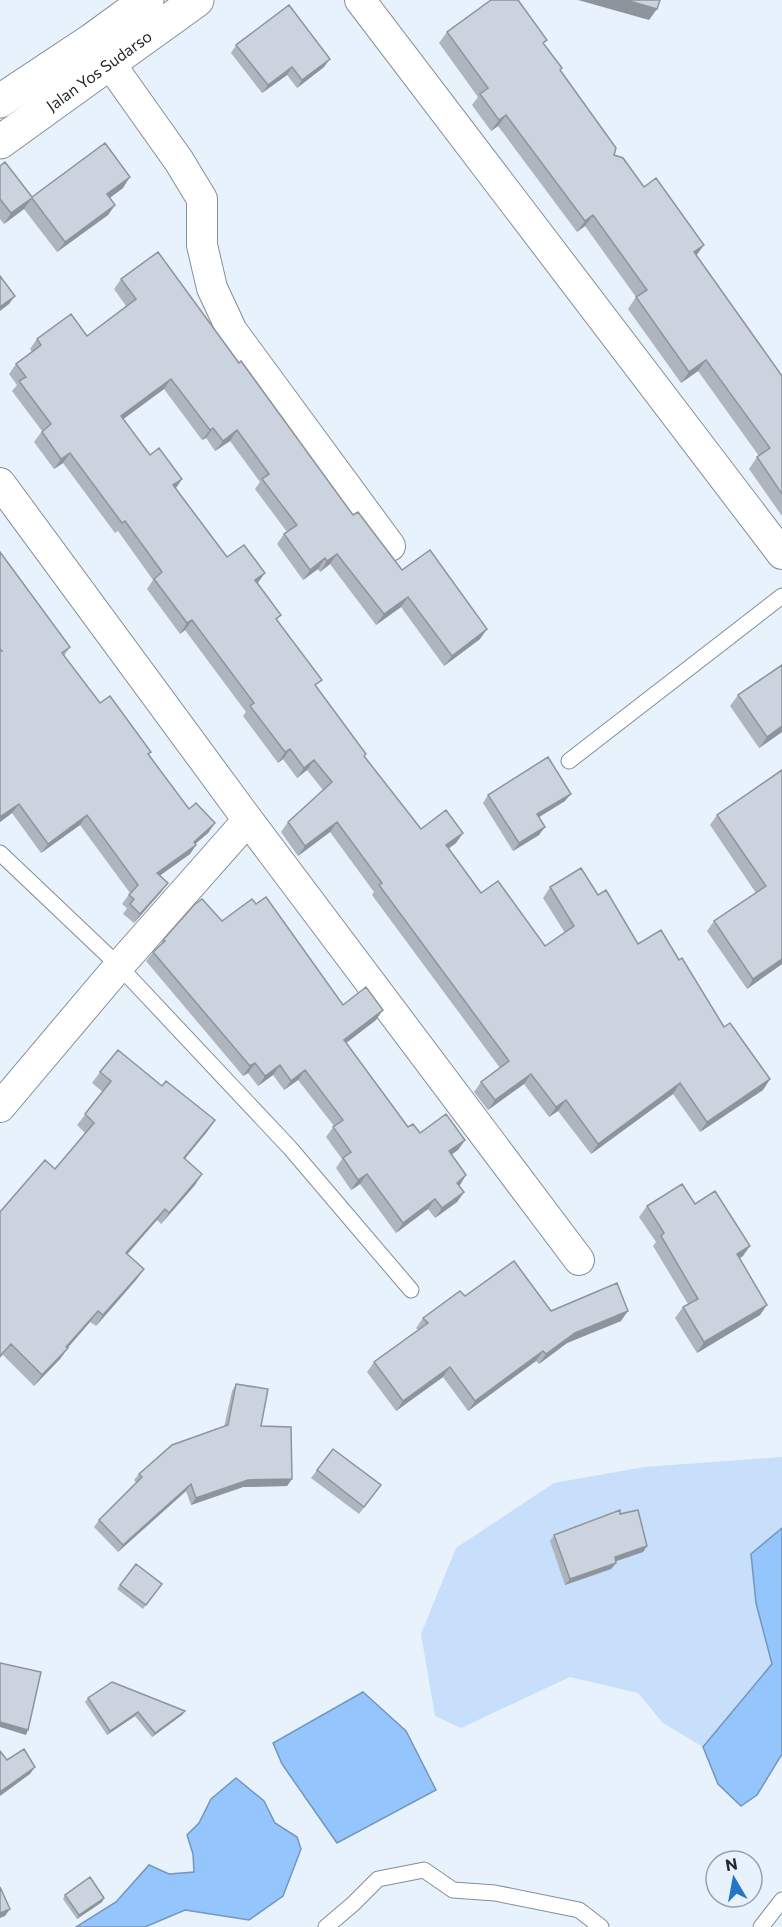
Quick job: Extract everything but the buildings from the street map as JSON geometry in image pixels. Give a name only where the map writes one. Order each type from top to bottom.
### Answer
[{"type":"highway","name":"Jalan Yos Sudarso","points":[[0,142],[101,52],[147,0]]},
{"type":"highway","name":"Jalan Yos Sudarso","points":[[0,101],[101,52],[197,0]]},
{"type":"street","points":[[360,0],[782,554]]},
{"type":"street","points":[[101,52],[179,161],[202,199],[202,244],[212,288],[232,331],[390,546]]},
{"type":"street","points":[[0,483],[248,820],[579,1260]]},
{"type":"street","points":[[0,1107],[119,966],[248,820]]},
{"type":"lane","points":[[569,761],[782,596]]},
{"type":"lane","points":[[0,853],[119,966],[290,1148],[411,1290]]},
{"type":"lane","points":[[326,1927],[378,1879],[424,1870],[453,1890],[495,1893],[579,1910],[601,1927]]},
{"type":"lane","points":[[762,1927],[782,1900]]},
{"type":"shaded area","points":[[782,1457],[782,1528],[751,1554],[756,1603],[772,1664],[703,1747],[663,1723],[638,1693],[570,1677],[461,1728],[435,1716],[421,1634],[456,1548],[554,1483],[644,1467]]},
{"type":"water","points":[[782,1528],[782,1754],[757,1795],[741,1806],[718,1784],[703,1747],[772,1664],[756,1603],[751,1554]]},
{"type":"water","points":[[363,1692],[406,1731],[436,1790],[337,1843],[282,1764],[273,1743]]},
{"type":"water","points":[[236,1778],[264,1801],[275,1823],[297,1837],[301,1849],[283,1896],[249,1920],[185,1910],[145,1927],[76,1927],[116,1902],[149,1865],[169,1874],[194,1872],[193,1854],[187,1835],[199,1823],[211,1799]]}]
